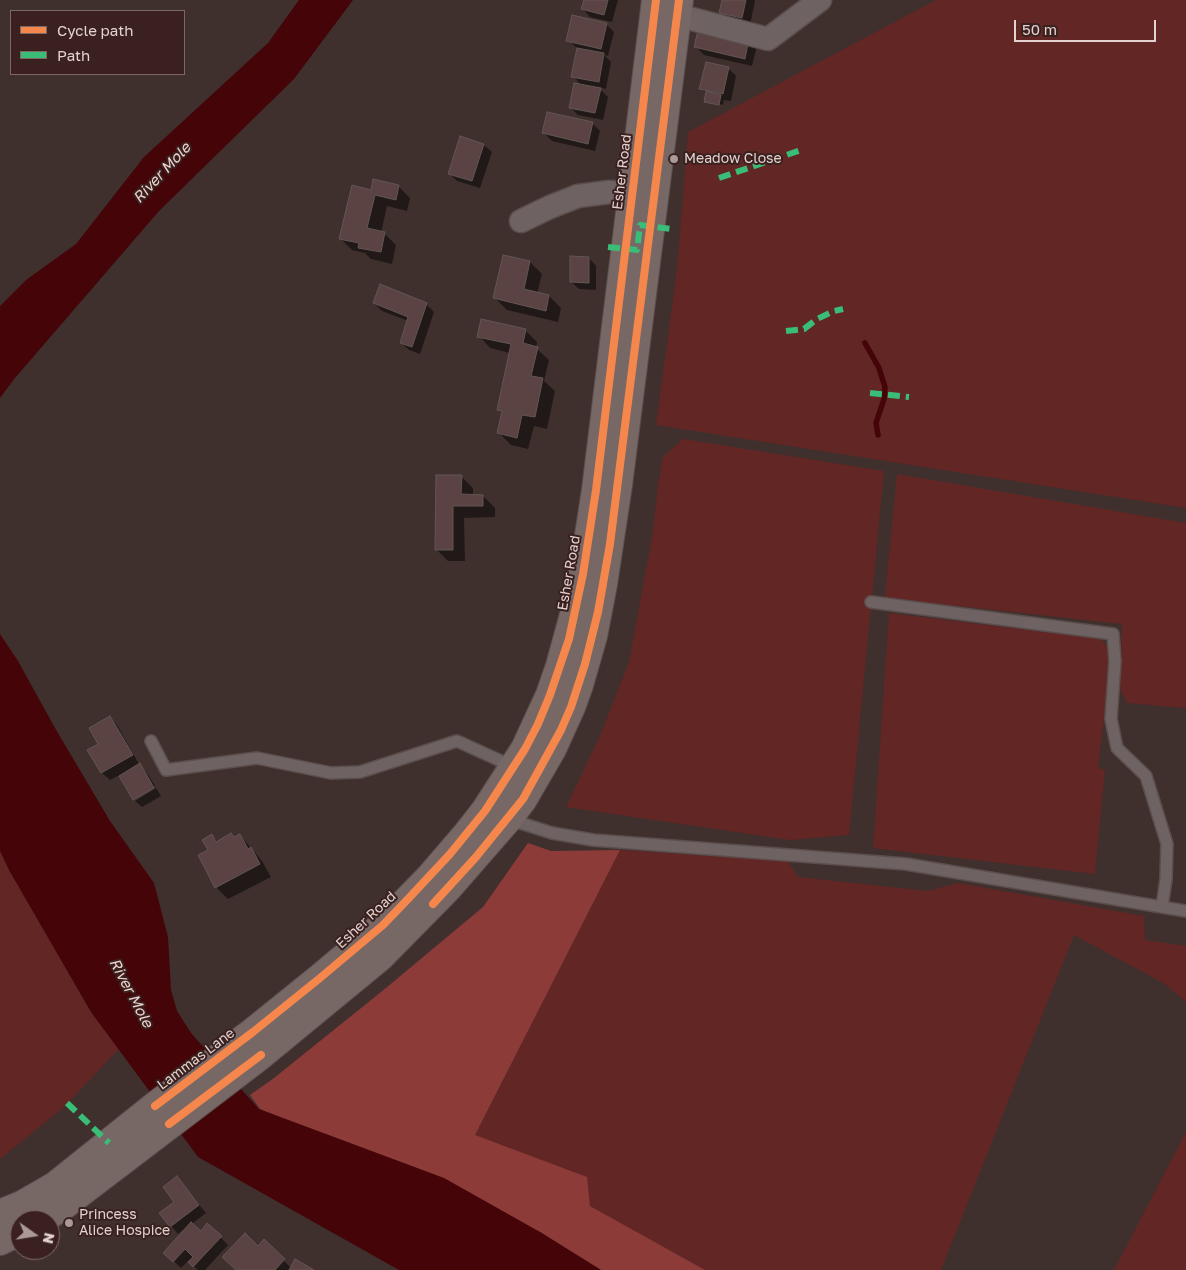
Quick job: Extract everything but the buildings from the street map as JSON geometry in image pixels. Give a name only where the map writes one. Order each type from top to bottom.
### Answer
[{"type":"main road","name":"Esher Road","points":[[257,1044],[408,899],[445,860],[485,811],[514,767],[525,749],[550,695],[575,611],[596,490],[632,193],[671,5]]},
{"type":"main road","points":[[257,1044],[380,957],[447,889],[508,820],[523,799],[552,749],[571,707],[585,664],[598,612],[616,502],[671,5]]},
{"type":"main road","name":"Lammas Lane","points":[[0,1214],[22,1205],[55,1186],[162,1115],[257,1044]]},
{"type":"main road","name":"Lammas Lane","points":[[58,1210],[162,1115]]},
{"type":"street","points":[[671,5],[768,39],[820,0]]},
{"type":"street","points":[[521,221],[556,204],[578,196],[609,192],[632,193]]},
{"type":"lane","points":[[872,602],[1113,634],[1115,661],[1111,719],[1117,748],[1146,776],[1167,844],[1166,879],[1162,907]]},
{"type":"lane","points":[[152,742],[166,770],[257,758],[331,773],[360,772],[457,741],[514,767]]},
{"type":"lane","points":[[508,820],[552,833],[593,840],[906,864],[1186,911]]},
{"type":"shaded area","points":[[936,0],[1186,0],[1186,508],[656,425],[677,270],[688,132]]},
{"type":"shaded area","points":[[683,439],[884,471],[849,835],[790,840],[566,807],[599,738],[629,662],[653,532],[663,457]]},
{"type":"shaded area","points":[[897,474],[1186,523],[1186,708],[1127,703],[1120,689],[1122,624],[885,598]]},
{"type":"shaded area","points":[[889,613],[1101,639],[1112,653],[1098,768],[1105,770],[1095,874],[873,848]]},
{"type":"shaded area","points":[[528,843],[551,851],[620,850],[475,1135],[587,1177],[590,1206],[705,1270],[601,1270],[540,1232],[260,1109],[250,1095],[386,988],[483,907]]},
{"type":"shaded area","points":[[620,850],[788,861],[798,877],[928,891],[958,883],[1144,916],[1145,940],[1186,946],[1186,1002],[1165,984],[1074,935],[941,1270],[705,1270],[590,1206],[475,1135]]},
{"type":"shaded area","points":[[0,851],[9,870],[91,1012],[119,1049],[64,1107],[0,1159]]},
{"type":"shaded area","points":[[1186,1132],[1186,1270],[1114,1270]]},
{"type":"water","name":"River Mole","points":[[299,0],[353,0],[294,79],[159,211],[15,378],[0,398],[0,306],[26,280],[76,244],[144,157],[268,43]]},
{"type":"water","name":"River Mole","points":[[0,634],[18,661],[110,821],[154,883],[168,937],[171,990],[177,1011],[191,1033],[259,1109],[444,1178],[540,1232],[601,1270],[399,1270],[198,1157],[91,1012],[9,870],[0,851]]},
{"type":"waterway","points":[[865,343],[879,368],[885,387],[884,399],[876,423],[878,435]]},
{"type":"marked path","points":[[719,178],[801,150]]},
{"type":"marked path","points":[[608,247],[637,250],[640,225],[671,229]]},
{"type":"marked path","points":[[786,331],[804,329],[817,319],[843,309]]},
{"type":"marked path","points":[[870,393],[909,397]]},
{"type":"marked path","points":[[67,1103],[109,1143]]},
{"type":"cycle path","points":[[155,1106],[253,1032],[383,925],[450,854],[485,811],[525,749],[538,724],[569,639],[583,574],[596,490],[656,0]]},
{"type":"cycle path","points":[[433,904],[476,857],[523,799],[561,730],[571,707],[585,664],[598,612],[610,544],[679,0]]},
{"type":"cycle path","points":[[169,1124],[261,1055]]},
{"type":"place","name":"Meadow Close","points":[[674,159]]},
{"type":"place","name":"Princess Alice Hospice","points":[[69,1223]]}]
